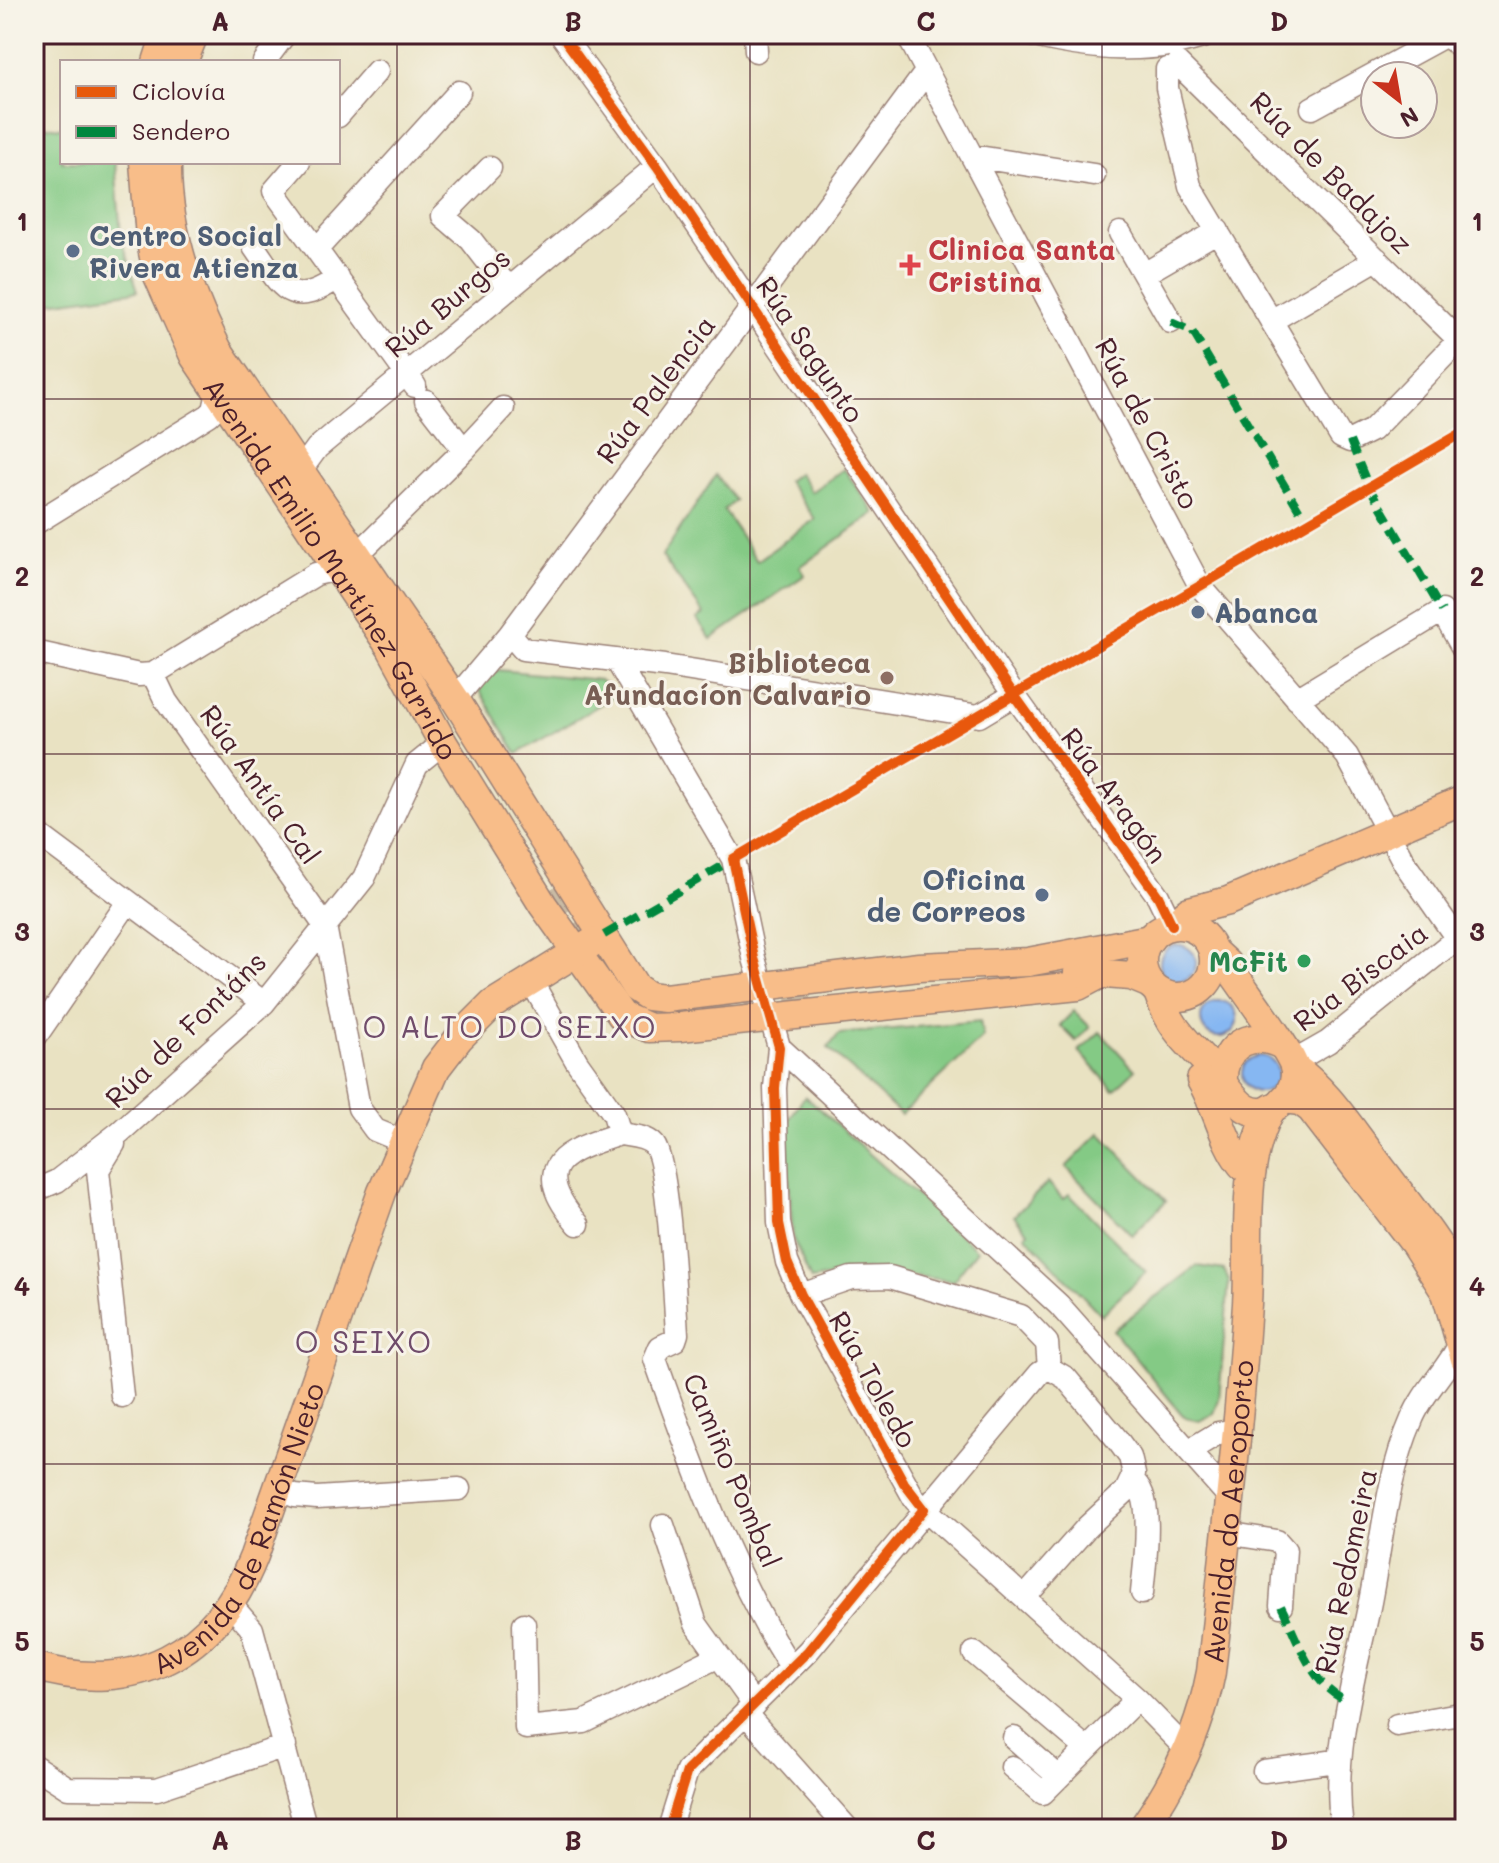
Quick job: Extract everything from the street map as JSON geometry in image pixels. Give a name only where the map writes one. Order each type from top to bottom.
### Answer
[{"type":"main road","points":[[158,60],[166,34]]},
{"type":"main road","points":[[184,60],[194,34]]},
{"type":"main road","name":"Avenida Emilio Martínez Garrido","points":[[164,164],[150,238],[158,276],[194,356],[218,393],[294,483]]},
{"type":"main road","name":"Avenida Emilio Martínez Garrido","points":[[164,164],[170,206],[199,311],[294,483],[406,651],[455,699],[636,988],[648,996],[665,998],[762,987]]},
{"type":"main road","points":[[406,651],[453,743]]},
{"type":"main road","name":"Avenida Emilio Martínez Garrido","points":[[453,743],[554,887]]},
{"type":"main road","name":"Avenida Emilio Martínez Garrido","points":[[453,743],[543,905],[578,951],[610,1005],[635,1023],[649,1028],[770,1020],[1078,986],[1097,976]]},
{"type":"main road","points":[[1462,1323],[1414,1243],[1311,1109],[1300,1101],[1250,1109],[1227,1091],[1187,1047],[1167,1018],[1142,956],[1161,932],[1189,911],[1228,901],[1465,799]]},
{"type":"main road","points":[[811,996],[920,985],[951,986],[1075,972],[1097,976],[1131,976],[1179,998],[1200,991],[1213,974],[1212,948],[1219,915],[1228,901]]},
{"type":"main road","points":[[762,987],[919,967],[1072,956],[1161,932],[1199,931],[1227,964],[1289,1058],[1293,1085],[1278,1104]]},
{"type":"main road","name":"Avenida de Ramón Nieto","points":[[34,1666],[77,1677],[133,1672],[160,1663],[191,1645],[231,1605],[243,1585],[382,1192],[436,1068],[459,1038],[493,1004],[604,935]]},
{"type":"main road","points":[[920,985],[1004,963]]},
{"type":"main road","points":[[1227,1091],[1226,1058],[1233,1048],[1256,1038],[1289,1058],[1311,1079],[1450,1260],[1462,1323]]},
{"type":"main road","points":[[1187,1047],[1189,1060],[1217,1109],[1229,1147],[1245,1172]]},
{"type":"main road","name":"Avenida do Aeroporto","points":[[1142,1829],[1188,1751],[1199,1724],[1211,1672],[1247,1303],[1245,1172],[1227,1091]]},
{"type":"main road","name":"Avenida do Aeroporto","points":[[1245,1172],[1262,1125],[1278,1104]]},
{"type":"street","points":[[266,60],[285,34]]},
{"type":"street","name":"Rúa Sagunto","points":[[561,34],[754,307],[1014,695]]},
{"type":"street","name":"Rúa de Cristo","points":[[907,34],[1200,586],[1347,756],[1405,864],[1463,945]]},
{"type":"street","points":[[1027,34],[1094,47],[1149,48],[1177,58]]},
{"type":"street","points":[[1211,34],[1177,58],[1167,88],[1190,186],[1336,430],[1350,441],[1372,430],[1462,337]]},
{"type":"street","points":[[1312,108],[1445,35],[1465,50]]},
{"type":"street","name":"Rúa de Badajoz","points":[[1149,48],[1177,58],[1377,259],[1462,337]]},
{"type":"street","points":[[340,114],[377,71]]},
{"type":"street","name":"Rúa Palencia","points":[[455,699],[510,634],[926,72]]},
{"type":"street","points":[[317,249],[459,92]]},
{"type":"street","points":[[972,156],[1094,175]]},
{"type":"street","points":[[297,164],[274,191],[464,450]]},
{"type":"street","name":"Rúa Burgos","points":[[294,483],[317,448],[416,388],[509,289],[657,166]]},
{"type":"street","points":[[490,168],[443,216],[471,240],[509,289]]},
{"type":"street","points":[[1144,274],[1218,231]]},
{"type":"street","points":[[1120,233],[1171,322]]},
{"type":"street","points":[[254,247],[281,285],[302,296],[315,294],[338,278]]},
{"type":"street","points":[[1271,321],[1377,259]]},
{"type":"street","points":[[34,524],[209,415],[214,410],[218,393]]},
{"type":"street","points":[[34,655],[39,653],[139,675],[153,674],[316,574],[350,566],[503,408]]},
{"type":"street","points":[[1297,699],[1442,611],[1465,652]]},
{"type":"street","points":[[510,634],[523,649],[979,716],[1014,695]]},
{"type":"street","name":"Rúa Toledo","points":[[617,661],[733,859],[779,1047],[775,1088],[779,1223],[787,1262],[801,1295],[904,1483],[924,1509],[1137,1699],[1188,1751]]},
{"type":"street","name":"Rúa Antía Cal","points":[[153,674],[166,701],[325,926]]},
{"type":"street","name":"Rúa Aragón","points":[[1014,695],[1158,896],[1161,932]]},
{"type":"street","name":"Rúa de Fontáns","points":[[34,1191],[57,1181],[115,1136],[264,1003],[364,878],[417,764],[453,743]]},
{"type":"street","points":[[34,831],[264,1003]]},
{"type":"street","points":[[34,1039],[128,902]]},
{"type":"street","points":[[325,926],[359,1108],[375,1130],[404,1142]]},
{"type":"street","name":"Rúa Biscaia","points":[[1289,1058],[1316,1050],[1446,947],[1463,945]]},
{"type":"street","points":[[530,979],[577,1062],[614,1114],[620,1134],[563,1155],[556,1165],[556,1179],[565,1209],[578,1224]]},
{"type":"street","points":[[779,1047],[1059,1305],[1230,1498]]},
{"type":"street","name":"Camiño Pombal","points":[[620,1134],[646,1139],[659,1154],[671,1239],[677,1334],[675,1340],[660,1347],[655,1359],[691,1461],[732,1555],[791,1668]]},
{"type":"street","name":"Rúa de Fontáns","points":[[115,1136],[113,1147],[98,1170],[122,1396]]},
{"type":"street","points":[[801,1295],[851,1278],[890,1277],[1021,1316],[1047,1343],[1049,1368]]},
{"type":"street","name":"Rúa Redomeira","points":[[1342,1829],[1340,1767],[1347,1701],[1370,1606],[1386,1507],[1410,1422],[1423,1395],[1451,1364],[1462,1323]]},
{"type":"street","points":[[1049,1368],[1066,1378],[1130,1457],[1133,1481],[1139,1485],[1146,1508],[1142,1593]]},
{"type":"street","points":[[669,1829],[687,1771],[791,1668],[1040,1373],[1049,1368]]},
{"type":"street","points":[[1195,1458],[1218,1433],[1235,1444]]},
{"type":"street","points":[[1025,1597],[1133,1481]]},
{"type":"street","points":[[277,1489],[295,1496],[317,1498],[459,1489]]},
{"type":"street","points":[[663,1525],[696,1624],[750,1709],[848,1829]]},
{"type":"street","name":"Rúa Redomeira","points":[[1226,1533],[1277,1541],[1285,1550],[1281,1606]]},
{"type":"street","points":[[231,1605],[252,1629],[306,1829]]},
{"type":"street","points":[[524,1624],[526,1728],[584,1722],[717,1657]]},
{"type":"street","points":[[974,1653],[1087,1749]]},
{"type":"street","points":[[1012,1767],[1043,1793],[1137,1699]]},
{"type":"street","points":[[1397,1725],[1465,1713]]},
{"type":"street","points":[[1014,1738],[1059,1777]]},
{"type":"street","points":[[34,1766],[68,1788],[157,1789],[285,1746]]},
{"type":"street","points":[[1264,1771],[1329,1762],[1340,1767]]},
{"type":"green space","points":[[34,125],[60,128],[60,164],[115,164],[121,236],[138,291],[34,305]]},
{"type":"green space","points":[[844,469],[875,513],[800,567],[805,575],[711,639],[697,619],[704,614],[662,556],[716,475],[735,501],[724,510],[757,561],[815,519],[787,481],[798,473],[811,492]]},
{"type":"green space","points":[[498,670],[600,680],[618,694],[517,754],[476,684]]},
{"type":"green space","points":[[1074,1011],[1090,1027],[1076,1041],[1060,1025]]},
{"type":"green space","points":[[980,1021],[983,1037],[901,1115],[828,1048],[839,1034]]},
{"type":"green space","points":[[1100,1032],[1135,1070],[1114,1090],[1079,1051]]},
{"type":"green space","points":[[805,1096],[977,1250],[953,1281],[867,1270],[811,1280],[793,1239],[785,1125]]},
{"type":"green space","points":[[1100,1133],[1166,1201],[1132,1235],[1066,1167]]},
{"type":"green space","points":[[1048,1182],[1063,1199],[1069,1194],[1146,1272],[1101,1315],[1025,1235],[1028,1232],[1014,1216]]},
{"type":"green space","points":[[1197,1266],[1224,1270],[1229,1280],[1219,1399],[1214,1414],[1200,1421],[1185,1418],[1113,1330]]},
{"type":"water","points":[[1178,945],[1191,950],[1196,963],[1191,976],[1178,981],[1165,976],[1160,963],[1165,950]]},
{"type":"water","points":[[1219,1001],[1232,1006],[1237,1019],[1232,1032],[1219,1037],[1206,1032],[1201,1019],[1206,1006]]},
{"type":"water","points":[[1260,1056],[1273,1061],[1278,1074],[1273,1087],[1260,1092],[1247,1087],[1242,1074],[1247,1061]]},
{"type":"tunnel","points":[[554,887],[608,974],[630,998],[644,1005],[665,1009],[716,1008],[811,996]]},
{"type":"marked path","points":[[1171,322],[1192,331],[1307,523]]},
{"type":"marked path","points":[[1350,441],[1369,487],[1442,611]]},
{"type":"marked path","points":[[604,935],[739,856]]},
{"type":"marked path","points":[[1281,1606],[1315,1673],[1324,1685],[1347,1701]]},
{"type":"cycle path","points":[[561,34],[657,166],[1014,695],[1158,896],[1172,925]]},
{"type":"cycle path","points":[[669,1829],[687,1771],[808,1651],[924,1509],[904,1483],[801,1295],[787,1262],[779,1223],[775,1088],[779,1047],[754,958],[733,859],[1465,431]]},
{"type":"place","name":"Centro Social Rivera Atienza","points":[[73,251]]},
{"type":"place","name":"Clinica Santa Cristina","points":[[910,265]]},
{"type":"place","name":"Abanca","points":[[1198,612]]},
{"type":"place","name":"Biblioteca Afundacíon Calvario","points":[[887,678]]},
{"type":"place","name":"Oficina de Correos","points":[[1042,895]]},
{"type":"place","name":"McFit","points":[[1304,961]]},
{"type":"district","name":"O ALTO DO SEIXO","points":[[510,1026]]},
{"type":"district","name":"O SEIXO","points":[[364,1341]]}]
